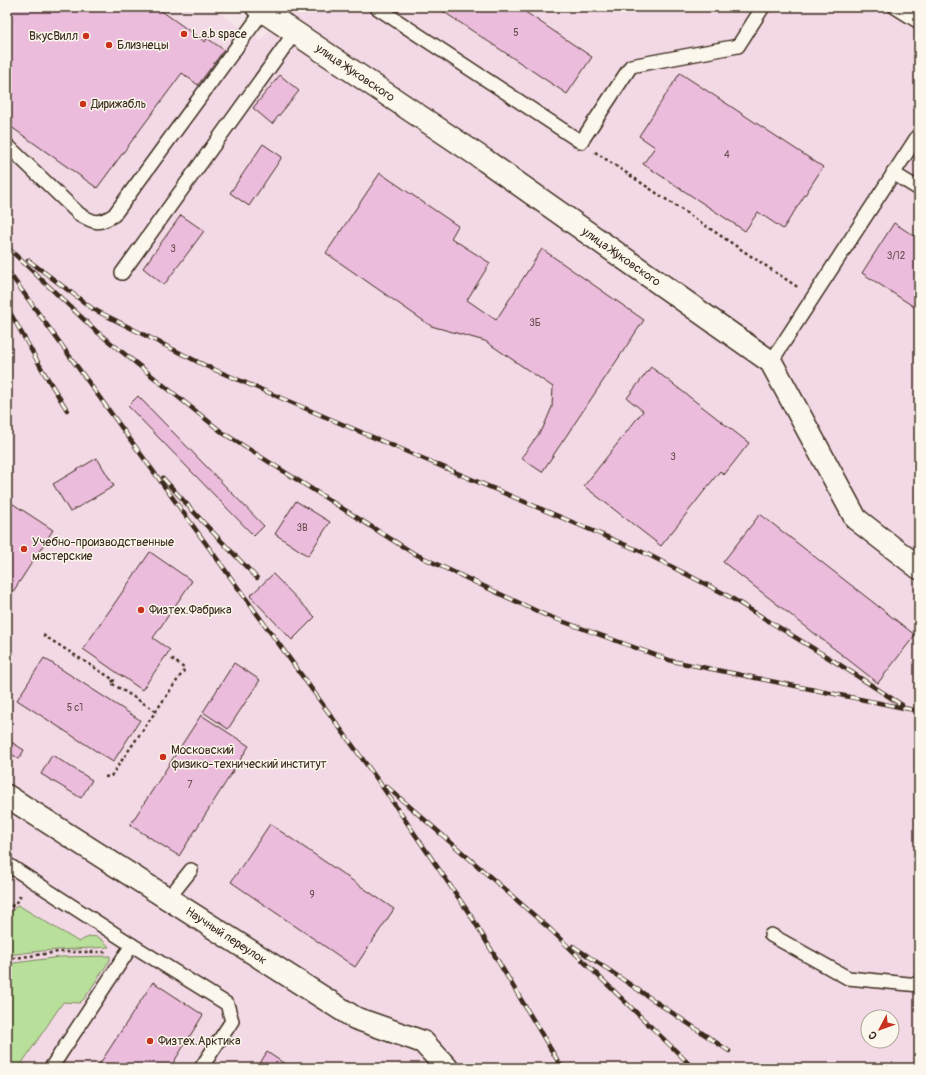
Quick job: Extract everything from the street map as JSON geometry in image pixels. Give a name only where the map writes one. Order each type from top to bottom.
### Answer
[{"type":"street","name":"улица Жуковского","points":[[260,9],[486,161],[771,362],[856,519],[919,568]]},
{"type":"street","name":"Научный переулок","points":[[7,796],[355,1018],[423,1042],[447,1068]]},
{"type":"lane","points":[[376,7],[581,142],[631,66],[738,46],[763,7]]},
{"type":"lane","points":[[894,7],[919,22]]},
{"type":"lane","points":[[7,145],[80,214],[93,222],[104,221],[114,215],[260,9]]},
{"type":"lane","points":[[122,273],[295,32]]},
{"type":"lane","points":[[771,362],[919,134]]},
{"type":"lane","points":[[893,173],[919,189]]},
{"type":"lane","points":[[7,864],[132,945],[227,1004],[232,1021],[201,1068]]},
{"type":"lane","points":[[168,899],[191,870]]},
{"type":"lane","points":[[771,935],[848,978],[919,985]]},
{"type":"lane","points":[[51,1068],[132,945]]},
{"type":"path","points":[[581,142],[812,298]]},
{"type":"path","points":[[43,635],[114,680],[112,683],[156,711]]},
{"type":"path","points":[[105,777],[111,776],[185,669],[171,658]]},
{"type":"path","points":[[7,911],[17,901],[32,880]]},
{"type":"path","points":[[7,959],[59,952],[110,952],[123,959]]},
{"type":"shaded area","points":[[7,7],[210,7],[261,41],[285,7],[919,7],[919,1068],[7,1068]]},
{"type":"green space","points":[[18,905],[79,942],[92,936],[99,938],[109,947],[41,951],[7,955],[7,915]]},
{"type":"green space","points":[[110,956],[110,960],[84,999],[79,1003],[63,1002],[22,1063],[30,1068],[7,1068],[7,964],[60,957]]},
{"type":"building","name":"Дирижабль","points":[[7,7],[156,7],[205,42],[207,38],[224,50],[198,85],[182,73],[97,188],[7,124]]},
{"type":"building","points":[[443,7],[518,7],[592,57],[567,94],[441,10]]},
{"type":"building","points":[[680,73],[823,167],[783,229],[758,212],[745,231],[643,164],[655,147],[639,136]]},
{"type":"building","points":[[280,75],[299,91],[272,124],[253,108]]},
{"type":"building","points":[[263,144],[282,157],[249,206],[230,193]]},
{"type":"building","points":[[380,173],[458,226],[451,238],[490,263],[467,300],[496,320],[542,249],[644,320],[542,472],[521,458],[543,428],[552,407],[553,387],[485,341],[431,326],[326,253]]},
{"type":"building","points":[[181,215],[204,231],[164,285],[143,268]]},
{"type":"building","points":[[894,223],[919,239],[919,310],[862,273]]},
{"type":"building","points":[[651,367],[749,443],[724,475],[720,471],[661,546],[584,486],[643,411],[627,398]]},
{"type":"building","points":[[138,396],[264,526],[254,536],[128,406]]},
{"type":"building","points":[[97,458],[114,486],[70,512],[53,484]]},
{"type":"building","name":"Учебно-производственные мастерские","points":[[7,500],[53,530],[7,601]]},
{"type":"building","points":[[296,501],[330,522],[308,556],[275,534]]},
{"type":"building","points":[[760,514],[915,635],[878,683],[723,562]]},
{"type":"building","name":"Физтех.Фабрика","points":[[150,552],[192,581],[153,638],[170,650],[142,690],[83,649]]},
{"type":"building","points":[[273,574],[315,617],[292,640],[250,596]]},
{"type":"building","points":[[44,658],[140,720],[113,762],[17,700]]},
{"type":"building","points":[[234,663],[260,680],[228,729],[203,712]]},
{"type":"building","points":[[201,715],[249,746],[179,856],[130,825]]},
{"type":"building","points":[[8,740],[24,750],[19,759],[7,751]]},
{"type":"building","points":[[52,755],[92,780],[81,798],[41,774]]},
{"type":"building","points":[[270,824],[394,909],[355,967],[231,882]]},
{"type":"building","name":"Физтех.Арктика","points":[[153,982],[203,1015],[170,1068],[97,1068]]},
{"type":"building","points":[[267,1052],[288,1066],[286,1068],[257,1068]]},
{"type":"railway","points":[[7,247],[96,331],[223,433],[413,553],[545,615],[672,661],[919,711]]},
{"type":"railway","points":[[28,260],[93,309],[206,366],[647,554],[723,593],[902,705]]},
{"type":"railway","points":[[7,270],[377,779],[471,916],[562,1068]]},
{"type":"railway","points":[[7,307],[67,410]]},
{"type":"railway","points":[[163,478],[257,578]]},
{"type":"railway","points":[[386,786],[551,930],[693,1068]]},
{"type":"railway","points":[[573,946],[729,1051]]},
{"type":"place","name":"L.a.b space","points":[[184,34]]},
{"type":"place","name":"ВкусВилл","points":[[86,36]]},
{"type":"place","name":"Близнецы","points":[[109,45]]},
{"type":"place","name":"Дирижабль","points":[[83,104]]},
{"type":"place","name":"Учебно-производственные мастерские","points":[[24,549]]},
{"type":"place","name":"Физтех.Фабрика","points":[[141,610]]},
{"type":"place","name":"Московский физико-технический институт","points":[[163,757]]},
{"type":"place","name":"Физтех.Арктика","points":[[150,1041]]}]
